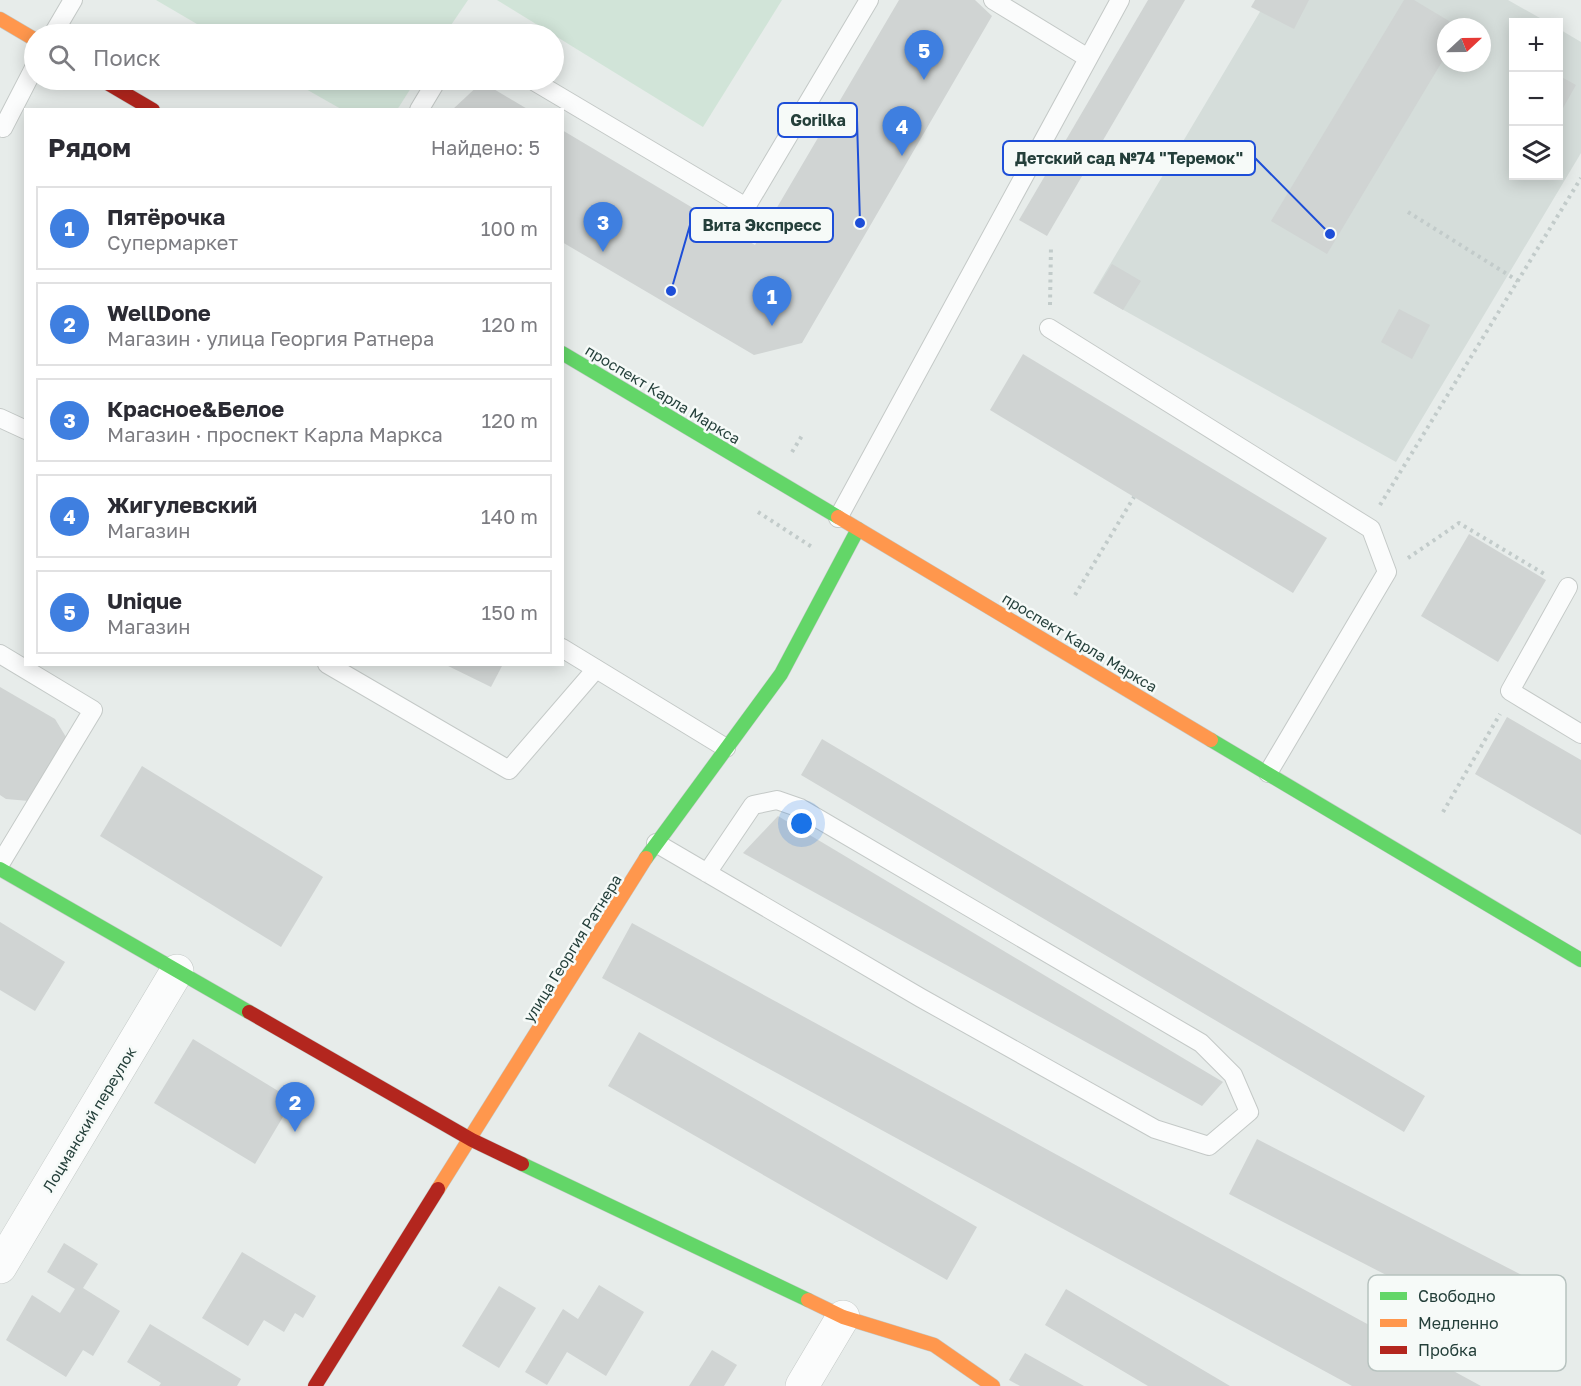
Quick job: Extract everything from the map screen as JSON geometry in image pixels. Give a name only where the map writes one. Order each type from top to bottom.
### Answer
[{"type":"street","points":[[0,19],[24,33]]},
{"type":"street","points":[[119,90],[150,108]]},
{"type":"street","name":"проспект Карла Маркса","points":[[564,354],[1581,960]]},
{"type":"street","name":"улица Георгия Ратнера","points":[[315,1386],[656,843],[782,674],[858,529]]},
{"type":"street","points":[[0,866],[471,1140],[843,1317],[934,1345],[993,1386]]},
{"type":"street","name":"Лоцманский переулок","points":[[0,1267],[177,971]]},
{"type":"street","points":[[801,1386],[843,1317]]},
{"type":"lane","points":[[59,24],[74,0]]},
{"type":"lane","points":[[549,90],[746,207],[869,0]]},
{"type":"lane","points":[[993,0],[1088,58]]},
{"type":"lane","points":[[838,518],[1120,0]]},
{"type":"lane","points":[[1,129],[24,86]]},
{"type":"lane","points":[[420,108],[431,90]]},
{"type":"lane","points":[[1049,328],[1371,529],[1387,572],[1268,773]]},
{"type":"lane","points":[[0,418],[24,429]]},
{"type":"lane","points":[[1568,587],[1510,692],[1581,734]]},
{"type":"lane","points":[[564,649],[726,748]]},
{"type":"lane","points":[[0,654],[93,710],[0,866]]},
{"type":"lane","points":[[330,666],[510,770],[597,669]]},
{"type":"lane","points":[[656,843],[707,873],[1155,1129],[1209,1146],[1249,1112],[1233,1075],[1201,1043],[800,808],[777,800],[753,805],[707,873]]},
{"type":"path","points":[[1367,526],[1581,178]]},
{"type":"path","points":[[1408,212],[1518,281]]},
{"type":"path","points":[[1049,328],[1051,246]]},
{"type":"path","points":[[789,458],[803,434]]},
{"type":"path","points":[[1075,595],[1134,497]]},
{"type":"path","points":[[758,512],[839,565]]},
{"type":"path","points":[[1387,572],[1459,524],[1568,587]]},
{"type":"path","points":[[1443,812],[1513,693]]},
{"type":"shaded area","points":[[1267,0],[1508,0],[1540,18],[1509,18],[1509,180],[1563,180],[1563,31],[1581,42],[1581,153],[1396,462],[1093,293]]},
{"type":"green space","points":[[156,0],[468,0],[452,24],[197,24]]},
{"type":"green space","points":[[497,0],[782,0],[703,127],[564,41],[564,24],[536,24]]},
{"type":"green space","points":[[308,90],[410,90],[398,108],[339,108]]},
{"type":"building","points":[[899,0],[975,0],[992,16],[802,343],[754,355],[564,243],[564,131],[755,245]]},
{"type":"building","points":[[1148,0],[1185,0],[1047,236],[1019,220]]},
{"type":"building","points":[[1255,0],[1309,0],[1294,29],[1251,7]]},
{"type":"building","points":[[1404,0],[1414,0],[1444,18],[1437,18],[1437,70],[1327,254],[1271,221]]},
{"type":"building","points":[[1563,78],[1576,85],[1563,108]]},
{"type":"building","points":[[473,90],[495,90],[526,108],[454,108]]},
{"type":"building","points":[[1112,264],[1141,281],[1123,310],[1094,293]]},
{"type":"building","points":[[1399,309],[1430,325],[1412,359],[1381,342]]},
{"type":"building","points":[[1023,354],[1327,538],[1293,593],[990,410]]},
{"type":"building","points":[[1469,534],[1546,580],[1498,662],[1421,616]]},
{"type":"building","points":[[448,666],[502,666],[491,687]]},
{"type":"building","points":[[0,687],[55,719],[66,737],[29,801],[6,799],[0,795]]},
{"type":"building","points":[[1507,717],[1581,760],[1581,835],[1475,774]]},
{"type":"building","points":[[822,739],[1425,1096],[1404,1132],[801,775]]},
{"type":"building","points":[[142,766],[323,877],[281,947],[100,836]]},
{"type":"building","points":[[778,816],[1223,1082],[1202,1106],[743,853]]},
{"type":"building","points":[[0,922],[65,962],[35,1011],[0,990]]},
{"type":"building","points":[[632,923],[1368,1324],[1368,1371],[1453,1371],[1481,1386],[1352,1386],[602,978]]},
{"type":"building","points":[[639,1032],[977,1227],[947,1280],[608,1086]]},
{"type":"building","points":[[193,1039],[293,1100],[255,1164],[154,1103]]},
{"type":"building","points":[[1257,1139],[1522,1275],[1386,1275],[1229,1194]]},
{"type":"building","points":[[64,1243],[98,1264],[83,1288],[120,1311],[93,1356],[83,1350],[66,1377],[6,1340],[32,1295],[60,1313],[75,1289],[47,1272]]},
{"type":"building","points":[[242,1252],[316,1296],[303,1318],[295,1313],[284,1332],[264,1320],[248,1346],[202,1318]]},
{"type":"building","points":[[599,1285],[644,1312],[606,1376],[567,1352],[547,1385],[525,1372],[563,1309],[578,1319]]},
{"type":"building","points":[[499,1286],[536,1308],[499,1368],[462,1346]]},
{"type":"building","points":[[1066,1289],[1230,1386],[1148,1386],[1045,1325]]},
{"type":"building","points":[[150,1324],[241,1379],[237,1386],[159,1386],[161,1383],[127,1362]]},
{"type":"building","points":[[712,1350],[737,1365],[724,1386],[689,1386]]},
{"type":"building","points":[[1025,1353],[1084,1386],[1020,1386],[1009,1380]]},
{"type":"traffic: fast","points":[[564,354],[838,517]]},
{"type":"traffic: fast","points":[[646,858],[781,674],[858,529]]},
{"type":"traffic: fast","points":[[1211,740],[1581,960]]},
{"type":"traffic: fast","points":[[0,869],[249,1012]]},
{"type":"traffic: fast","points":[[522,1164],[808,1300]]},
{"type":"traffic: slow","points":[[0,19],[24,33]]},
{"type":"traffic: slow","points":[[838,517],[1211,740]]},
{"type":"traffic: slow","points":[[438,1189],[646,858]]},
{"type":"traffic: slow","points":[[808,1300],[843,1317],[934,1345],[993,1386]]},
{"type":"traffic: jam","points":[[119,90],[150,108]]},
{"type":"traffic: jam","points":[[249,1012],[472,1140],[522,1164]]},
{"type":"traffic: jam","points":[[315,1386],[438,1189]]},
{"type":"place","name":"Unique","points":[[924,80]]},
{"type":"place","name":"Жигулевский","points":[[902,156]]},
{"type":"place","name":"Gorilka","points":[[860,223]]},
{"type":"place","name":"Детский сад №74 \"Теремок\"","points":[[1330,234]]},
{"type":"place","name":"Красное&Белое","points":[[603,252]]},
{"type":"place","name":"Вита Экспресс","points":[[671,291]]},
{"type":"place","name":"Пятёрочка","points":[[772,326]]},
{"type":"place","name":"WellDone","points":[[295,1132]]}]
